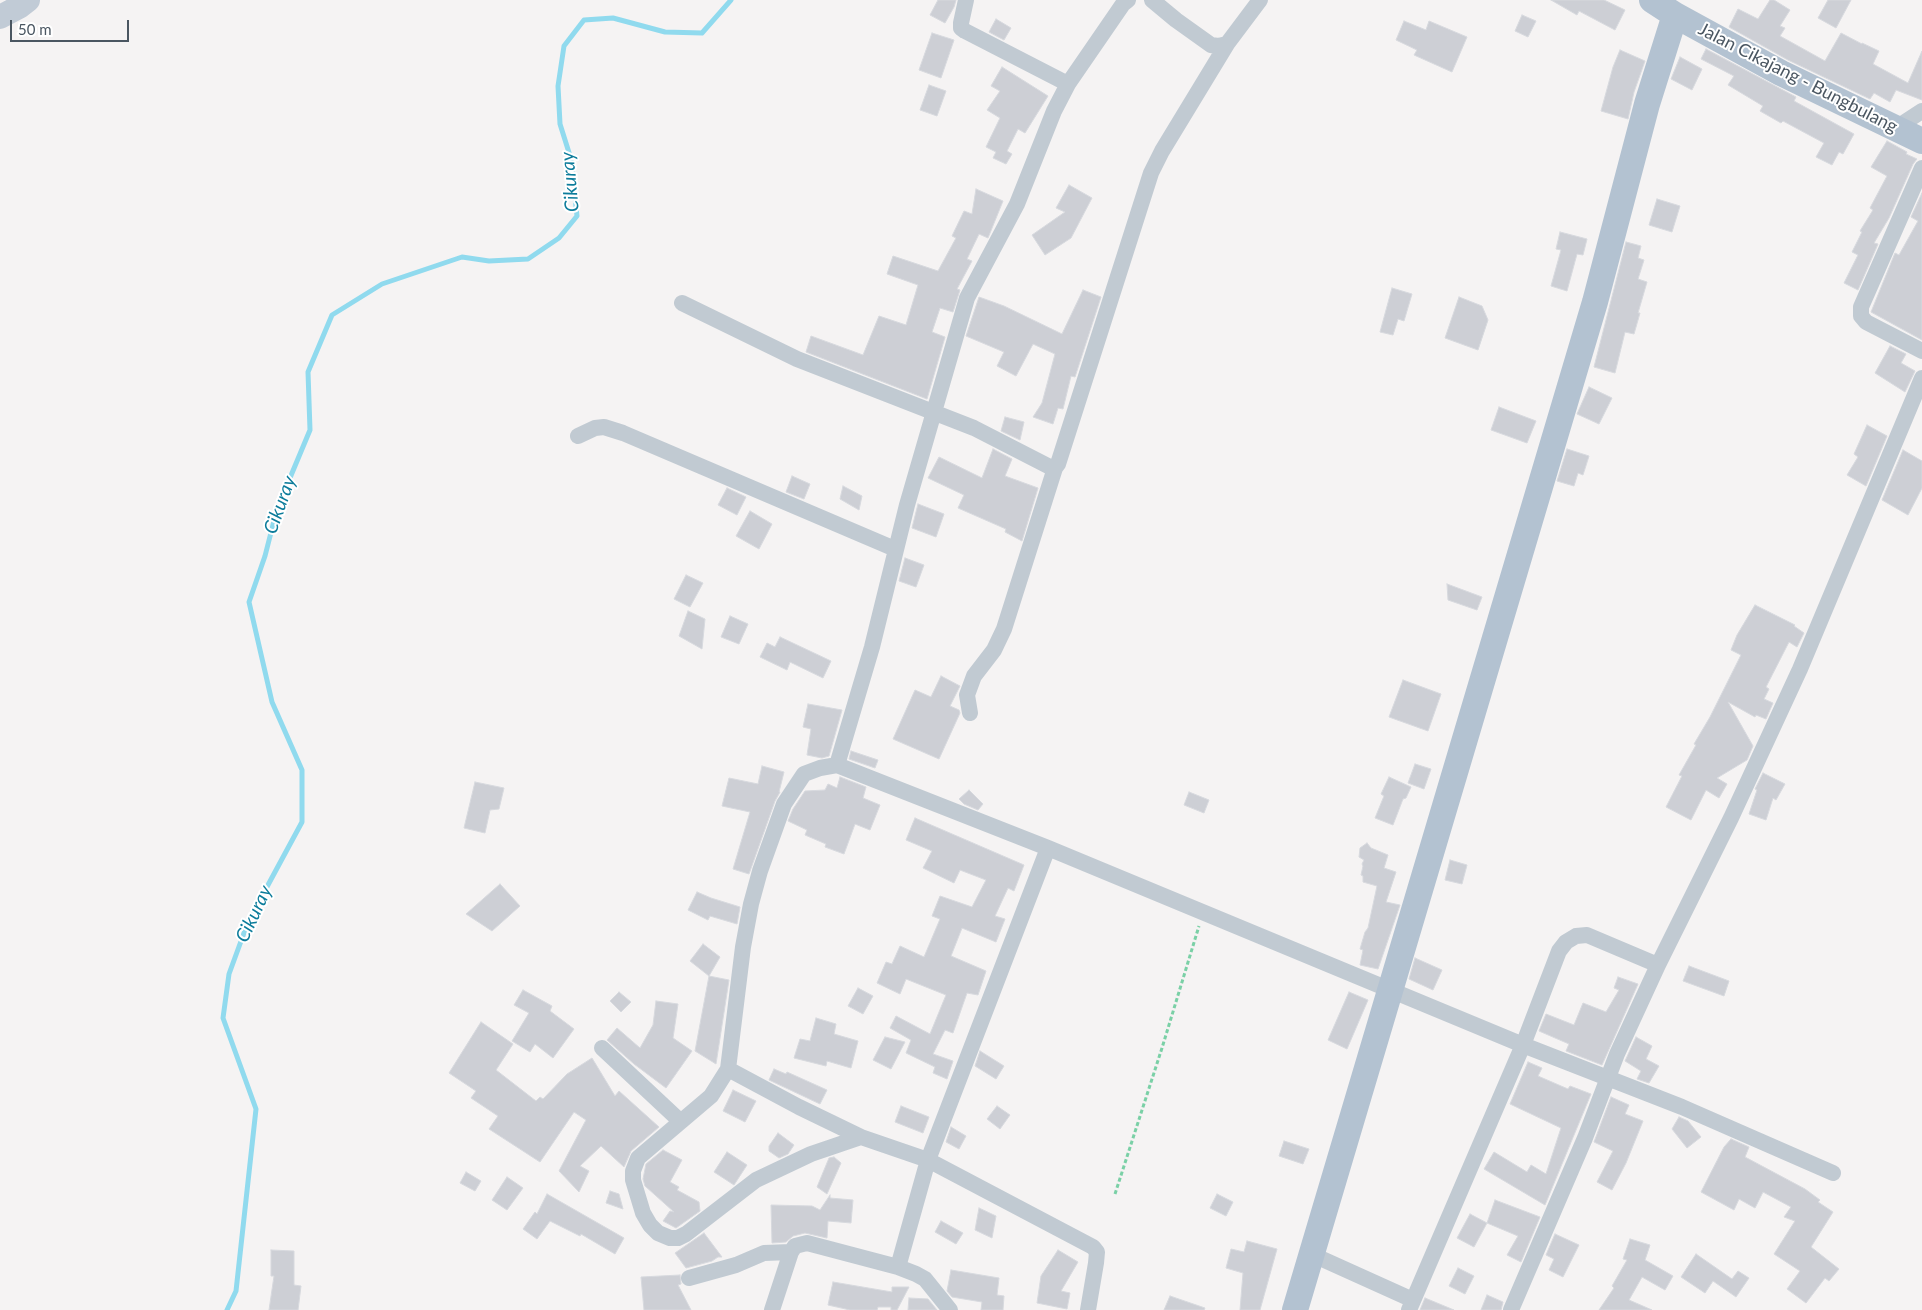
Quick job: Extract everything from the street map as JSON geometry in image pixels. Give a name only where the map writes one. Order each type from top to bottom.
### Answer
[{"type":"main road","name":"Jalan Cikajang - Bungbulang","points":[[1652,0],[1675,15],[1781,73],[1922,141]]},
{"type":"main road","points":[[1295,1310],[1592,311],[1647,104],[1675,15]]},
{"type":"street","points":[[0,17],[28,0]]},
{"type":"street","points":[[966,0],[960,23],[965,31],[1068,84]]},
{"type":"street","points":[[837,765],[872,647],[895,549],[967,298],[1017,204],[1054,112],[1068,84],[1123,4],[1128,0]]},
{"type":"street","points":[[1152,0],[1176,20],[1212,45],[1226,44]]},
{"type":"street","points":[[970,712],[967,695],[974,676],[994,650],[1004,629],[1151,173],[1162,150],[1226,44],[1260,0]]},
{"type":"street","points":[[1896,128],[1922,111]]},
{"type":"street","points":[[1922,168],[1861,306],[1861,316],[1866,322],[1922,351]]},
{"type":"street","points":[[682,303],[797,359],[974,428],[1055,468]]},
{"type":"street","points":[[1510,1310],[1609,1078],[1617,1054],[1731,818],[1800,669],[1922,378]]},
{"type":"street","points":[[578,436],[594,428],[604,428],[622,433],[895,549]]},
{"type":"street","points":[[861,1137],[811,1154],[756,1180],[686,1234],[678,1238],[670,1238],[658,1233],[647,1221],[636,1193],[633,1171],[641,1154],[711,1096],[728,1069],[743,947],[751,904],[760,871],[784,804],[804,774],[820,768],[837,765],[1048,848],[1523,1045],[1691,1111],[1833,1173]]},
{"type":"street","points":[[898,1267],[928,1160],[1048,848]]},
{"type":"street","points":[[1311,1254],[1411,1305],[1523,1045],[1559,951],[1566,942],[1576,936],[1587,935],[1658,966]]},
{"type":"street","points":[[602,1048],[680,1121]]},
{"type":"street","points":[[728,1069],[791,1103],[861,1137],[928,1160],[1093,1247],[1097,1252],[1096,1267],[1088,1310]]},
{"type":"street","points":[[772,1310],[790,1252],[795,1246],[807,1243],[898,1267],[925,1279],[950,1310]]},
{"type":"street","points":[[688,1278],[736,1265],[764,1253],[790,1252]]},
{"type":"path","points":[[1115,1194],[1203,913]]},
{"type":"building","points":[[938,0],[956,0],[945,23],[930,15]]},
{"type":"building","points":[[1551,0],[1604,0],[1625,10],[1615,30],[1579,11],[1577,15]]},
{"type":"building","points":[[1770,0],[1774,0],[1790,10],[1780,26],[1785,28],[1780,36],[1825,61],[1841,33],[1879,51],[1873,64],[1908,83],[1922,51],[1922,100],[1896,90],[1890,102],[1874,93],[1870,99],[1788,60],[1729,27],[1738,9],[1758,19]]},
{"type":"building","points":[[1828,0],[1851,0],[1836,28],[1818,18]]},
{"type":"building","points":[[1522,15],[1536,21],[1528,37],[1515,31]]},
{"type":"building","points":[[996,19],[1011,28],[1004,40],[989,32]]},
{"type":"building","points":[[1404,21],[1426,30],[1429,21],[1467,37],[1452,72],[1414,55],[1417,50],[1396,40]]},
{"type":"building","points":[[932,33],[954,40],[941,78],[919,70]]},
{"type":"building","points":[[1706,49],[1796,97],[1794,101],[1854,134],[1843,154],[1839,152],[1832,165],[1816,157],[1824,143],[1760,111],[1763,106],[1728,85],[1734,76],[1701,59]]},
{"type":"building","points":[[1620,50],[1645,61],[1634,92],[1628,119],[1601,111],[1613,67]]},
{"type":"building","points":[[1680,57],[1702,69],[1692,90],[1671,79]]},
{"type":"building","points":[[1002,67],[1048,96],[1025,133],[1018,129],[1007,151],[1012,154],[1006,164],[993,158],[996,152],[986,147],[1000,118],[987,110],[1000,91],[991,86]]},
{"type":"building","points":[[929,85],[946,91],[937,116],[920,110]]},
{"type":"building","points":[[1887,141],[1917,159],[1889,218],[1874,243],[1878,244],[1858,290],[1844,283],[1858,255],[1852,252],[1862,232],[1860,231],[1873,210],[1870,208],[1887,176],[1871,167]]},
{"type":"building","points":[[1069,185],[1092,198],[1071,238],[1045,255],[1032,235],[1065,212],[1056,208]]},
{"type":"building","points":[[976,189],[1003,201],[988,238],[979,234],[967,259],[972,261],[957,289],[960,290],[953,312],[940,308],[932,332],[945,337],[927,399],[806,352],[811,336],[863,355],[879,316],[906,325],[918,285],[887,274],[893,256],[938,271],[956,238],[952,236],[964,211],[972,214]]},
{"type":"building","points":[[1922,193],[1922,340],[1871,312],[1895,253],[1899,255],[1918,221],[1911,217]]},
{"type":"building","points":[[1657,199],[1680,206],[1672,232],[1649,225]]},
{"type":"building","points":[[1560,232],[1587,239],[1583,255],[1577,254],[1567,291],[1551,286],[1561,250],[1556,249]]},
{"type":"building","points":[[1626,242],[1641,246],[1638,258],[1644,260],[1638,279],[1647,282],[1634,334],[1625,332],[1615,373],[1594,367]]},
{"type":"building","points":[[1392,288],[1412,294],[1404,321],[1398,319],[1393,335],[1380,332]]},
{"type":"building","points":[[1083,290],[1101,297],[1075,377],[1071,376],[1063,409],[1058,408],[1053,424],[1033,417],[1042,403],[1055,354],[1033,344],[1016,376],[997,366],[1004,352],[966,336],[979,297],[1004,306],[1062,334]]},
{"type":"building","points":[[1459,297],[1482,306],[1488,320],[1478,350],[1445,338]]},
{"type":"building","points":[[1890,346],[1906,354],[1901,363],[1915,371],[1905,392],[1875,373]]},
{"type":"building","points":[[1589,387],[1612,398],[1599,424],[1577,414]]},
{"type":"building","points":[[1499,407],[1536,421],[1527,443],[1491,430]]},
{"type":"building","points":[[1005,417],[1024,422],[1020,440],[1001,431]]},
{"type":"building","points":[[1867,425],[1887,436],[1866,486],[1847,475],[1858,457],[1854,454]]},
{"type":"building","points":[[993,449],[1012,459],[1005,476],[1038,488],[1022,541],[1005,532],[1006,529],[958,508],[964,495],[928,478],[939,457],[982,478]]},
{"type":"building","points":[[1567,449],[1589,456],[1583,475],[1578,473],[1574,486],[1557,481]]},
{"type":"building","points":[[1903,450],[1922,461],[1922,488],[1908,515],[1882,500]]},
{"type":"building","points":[[792,476],[810,484],[804,499],[786,492]]},
{"type":"building","points":[[843,486],[862,496],[859,510],[840,499]]},
{"type":"building","points":[[727,488],[746,497],[737,515],[718,505]]},
{"type":"building","points":[[918,504],[944,514],[936,537],[912,528]]},
{"type":"building","points":[[750,511],[772,524],[759,549],[736,536]]},
{"type":"building","points":[[905,558],[924,565],[916,587],[899,581]]},
{"type":"building","points":[[686,575],[703,583],[690,607],[674,599]]},
{"type":"building","points":[[1447,584],[1482,597],[1477,610],[1448,600]]},
{"type":"building","points":[[1755,605],[1795,625],[1804,633],[1797,647],[1789,642],[1766,687],[1769,689],[1764,699],[1773,703],[1766,719],[1756,715],[1755,717],[1728,702],[1753,746],[1747,760],[1717,778],[1727,784],[1719,798],[1706,790],[1691,820],[1666,807],[1682,776],[1679,775],[1696,745],[1694,744],[1710,717],[1741,655],[1731,650],[1737,635]]},
{"type":"building","points":[[688,611],[705,619],[702,649],[679,636]]},
{"type":"building","points":[[730,616],[748,624],[739,644],[721,637]]},
{"type":"building","points":[[780,637],[831,661],[823,678],[790,662],[787,670],[760,657],[767,643],[775,647]]},
{"type":"building","points":[[941,676],[960,686],[950,706],[959,710],[960,713],[939,759],[893,739],[915,690],[931,697]]},
{"type":"building","points":[[1403,680],[1441,694],[1428,731],[1389,717]]},
{"type":"building","points":[[808,704],[842,710],[829,756],[822,758],[807,755],[811,729],[803,727]]},
{"type":"building","points":[[851,751],[878,760],[875,768],[849,759]]},
{"type":"building","points":[[1415,764],[1431,769],[1424,789],[1408,783]]},
{"type":"building","points":[[762,766],[784,772],[780,792],[749,874],[733,869],[750,812],[722,806],[729,778],[758,784]]},
{"type":"building","points":[[1763,773],[1785,784],[1776,800],[1773,798],[1766,820],[1749,814],[1757,790],[1755,789]]},
{"type":"building","points":[[840,777],[866,787],[863,798],[880,805],[870,830],[855,824],[844,854],[825,847],[826,844],[805,835],[807,830],[788,821],[793,809],[805,791],[825,790],[828,784],[837,788]]},
{"type":"building","points":[[1389,777],[1411,787],[1406,798],[1403,799],[1393,825],[1375,818],[1384,796],[1381,794]]},
{"type":"building","points":[[475,782],[504,788],[499,809],[490,810],[485,833],[464,828]]},
{"type":"building","points":[[969,790],[983,804],[978,810],[964,804],[959,799]]},
{"type":"building","points":[[1189,792],[1209,800],[1204,813],[1184,805]]},
{"type":"building","points":[[915,818],[1024,865],[1014,891],[1008,888],[995,916],[1005,919],[996,942],[962,928],[951,956],[986,971],[978,995],[967,993],[953,1033],[945,1030],[933,1054],[953,1061],[947,1079],[933,1073],[935,1067],[906,1053],[911,1040],[890,1028],[896,1016],[930,1034],[946,995],[906,979],[900,994],[877,983],[886,962],[892,964],[900,946],[924,957],[940,919],[932,916],[940,896],[972,907],[986,880],[960,870],[954,883],[923,868],[932,851],[906,840]]},
{"type":"building","points":[[1367,843],[1371,848],[1388,855],[1384,868],[1396,872],[1386,902],[1400,905],[1378,969],[1360,965],[1363,950],[1360,949],[1368,928],[1377,886],[1363,882],[1363,876],[1361,875],[1364,860],[1359,857],[1360,848]]},
{"type":"building","points":[[1450,860],[1467,865],[1462,884],[1445,880]]},
{"type":"building","points":[[500,884],[520,906],[492,931],[466,914]]},
{"type":"building","points":[[697,892],[740,907],[737,924],[710,916],[708,920],[688,910]]},
{"type":"building","points":[[703,944],[720,957],[709,976],[690,961]]},
{"type":"building","points":[[1415,958],[1442,970],[1433,990],[1409,979]]},
{"type":"building","points":[[1689,966],[1729,981],[1724,996],[1683,981]]},
{"type":"building","points":[[709,976],[729,980],[716,1064],[695,1051]]},
{"type":"building","points":[[1618,977],[1638,984],[1602,1065],[1566,1051],[1569,1044],[1539,1031],[1546,1014],[1574,1025],[1583,1003],[1606,1012],[1619,990],[1614,988]]},
{"type":"building","points":[[858,988],[873,996],[863,1014],[848,1006]]},
{"type":"building","points":[[523,990],[552,1006],[550,1011],[574,1029],[553,1058],[535,1044],[530,1052],[512,1041],[529,1013],[514,1005]]},
{"type":"building","points":[[619,992],[631,1002],[621,1012],[610,1001]]},
{"type":"building","points":[[1349,992],[1368,1000],[1347,1049],[1328,1040]]},
{"type":"building","points":[[656,1001],[678,1004],[673,1038],[692,1051],[666,1088],[634,1064],[607,1040],[617,1028],[640,1048],[653,1025]]},
{"type":"building","points":[[816,1018],[836,1024],[834,1034],[858,1041],[851,1068],[827,1061],[826,1066],[794,1058],[800,1039],[810,1041]]},
{"type":"building","points":[[481,1022],[513,1044],[496,1070],[536,1101],[540,1097],[543,1099],[567,1074],[592,1058],[615,1096],[619,1091],[659,1127],[631,1151],[624,1167],[601,1146],[580,1166],[589,1171],[579,1192],[559,1171],[586,1120],[574,1112],[540,1162],[489,1129],[498,1116],[471,1098],[476,1091],[449,1073]]},
{"type":"building","points":[[885,1037],[905,1042],[891,1069],[873,1060]]},
{"type":"building","points":[[1636,1037],[1652,1046],[1646,1059],[1659,1066],[1649,1083],[1637,1079],[1641,1071],[1625,1061]]},
{"type":"building","points":[[980,1051],[1004,1066],[996,1079],[975,1066]]},
{"type":"building","points":[[1528,1062],[1542,1068],[1538,1076],[1568,1089],[1570,1086],[1591,1094],[1545,1205],[1484,1169],[1494,1152],[1527,1172],[1531,1165],[1546,1174],[1561,1128],[1510,1104]]},
{"type":"building","points":[[774,1069],[786,1074],[787,1072],[827,1090],[820,1104],[769,1080]]},
{"type":"building","points":[[733,1090],[756,1101],[745,1122],[723,1111]]},
{"type":"building","points":[[1611,1097],[1629,1105],[1625,1114],[1643,1121],[1626,1163],[1612,1190],[1597,1182],[1613,1151],[1594,1142]]},
{"type":"building","points":[[901,1106],[929,1117],[923,1133],[895,1122]]},
{"type":"building","points":[[997,1106],[1010,1115],[1000,1129],[987,1119]]},
{"type":"building","points":[[1679,1117],[1688,1121],[1701,1137],[1687,1148],[1672,1129]]},
{"type":"building","points":[[951,1127],[966,1136],[959,1149],[946,1142]]},
{"type":"building","points":[[778,1133],[794,1145],[788,1154],[779,1158],[769,1151],[769,1146]]},
{"type":"building","points":[[1731,1139],[1749,1147],[1745,1157],[1805,1189],[1820,1200],[1818,1202],[1833,1212],[1811,1247],[1839,1269],[1829,1281],[1825,1278],[1806,1303],[1787,1289],[1800,1271],[1774,1254],[1795,1221],[1784,1217],[1791,1207],[1763,1192],[1755,1208],[1739,1199],[1734,1210],[1701,1192],[1724,1147]]},
{"type":"building","points":[[1284,1141],[1309,1149],[1303,1164],[1279,1156]]},
{"type":"building","points":[[663,1150],[682,1160],[670,1182],[679,1187],[677,1190],[699,1202],[700,1211],[676,1228],[663,1221],[670,1211],[674,1212],[645,1186],[643,1179],[646,1164]]},
{"type":"building","points":[[727,1152],[747,1165],[734,1185],[714,1172]]},
{"type":"building","points":[[834,1157],[841,1163],[827,1194],[817,1187],[829,1158]]},
{"type":"building","points":[[466,1172],[481,1181],[475,1191],[460,1183]]},
{"type":"building","points":[[507,1177],[523,1188],[507,1210],[492,1200]]},
{"type":"building","points":[[610,1191],[619,1194],[623,1209],[606,1203]]},
{"type":"building","points":[[547,1194],[624,1238],[615,1254],[581,1234],[580,1236],[550,1221],[537,1239],[523,1229],[535,1212],[537,1214]]},
{"type":"building","points":[[1217,1194],[1233,1202],[1226,1216],[1210,1208]]},
{"type":"building","points":[[830,1195],[830,1198],[853,1200],[851,1223],[828,1221],[827,1238],[805,1233],[793,1236],[786,1242],[772,1243],[771,1205],[812,1206],[820,1210]]},
{"type":"building","points":[[1495,1200],[1540,1217],[1521,1262],[1507,1255],[1518,1236],[1487,1223]]},
{"type":"building","points":[[979,1208],[996,1216],[992,1238],[975,1230]]},
{"type":"building","points":[[1470,1214],[1487,1223],[1474,1247],[1457,1238]]},
{"type":"building","points":[[941,1221],[963,1233],[956,1244],[935,1232]]},
{"type":"building","points":[[704,1233],[722,1257],[686,1268],[675,1253]]},
{"type":"building","points":[[1555,1234],[1579,1245],[1563,1277],[1549,1270],[1554,1259],[1546,1255]]},
{"type":"building","points":[[1630,1239],[1650,1245],[1645,1260],[1673,1276],[1665,1290],[1642,1277],[1629,1300],[1652,1310],[1599,1310],[1614,1288],[1612,1286],[1627,1260],[1623,1259]]},
{"type":"building","points":[[1247,1241],[1277,1249],[1260,1310],[1240,1310],[1243,1273],[1226,1268],[1231,1249],[1244,1252]]},
{"type":"building","points":[[271,1250],[294,1251],[294,1285],[301,1286],[298,1310],[269,1310],[274,1276],[271,1276]]},
{"type":"building","points":[[1058,1250],[1078,1262],[1061,1291],[1070,1293],[1067,1309],[1037,1303],[1041,1276]]},
{"type":"building","points":[[1696,1254],[1732,1279],[1738,1271],[1749,1278],[1736,1297],[1713,1281],[1705,1293],[1681,1277]]},
{"type":"building","points":[[1458,1268],[1474,1276],[1465,1294],[1449,1286]]},
{"type":"building","points":[[951,1270],[999,1278],[997,1295],[1004,1296],[1003,1310],[981,1310],[982,1302],[952,1297],[947,1291]]},
{"type":"building","points":[[680,1275],[681,1284],[678,1285],[691,1310],[644,1310],[641,1277]]},
{"type":"building","points":[[833,1282],[892,1292],[892,1287],[909,1287],[897,1310],[891,1310],[891,1307],[878,1307],[877,1310],[850,1310],[828,1305]]},
{"type":"building","points":[[1487,1295],[1503,1302],[1501,1310],[1481,1310]]},
{"type":"building","points":[[1170,1296],[1205,1308],[1204,1310],[1164,1310]]},
{"type":"building","points":[[909,1298],[928,1299],[937,1310],[908,1310]]},
{"type":"building","points":[[1425,1298],[1454,1310],[1420,1310]]},
{"type":"waterway","name":"Cikuray","points":[[227,1310],[236,1291],[256,1109],[223,1018],[229,974],[248,922],[302,822],[302,770],[272,702],[249,602],[265,556],[277,509],[310,430],[308,372],[332,315],[382,284],[462,257],[489,261],[528,259],[559,238],[577,216],[571,159],[560,124],[558,86],[564,46],[584,20],[613,18],[665,32],[702,33],[731,0]]}]
